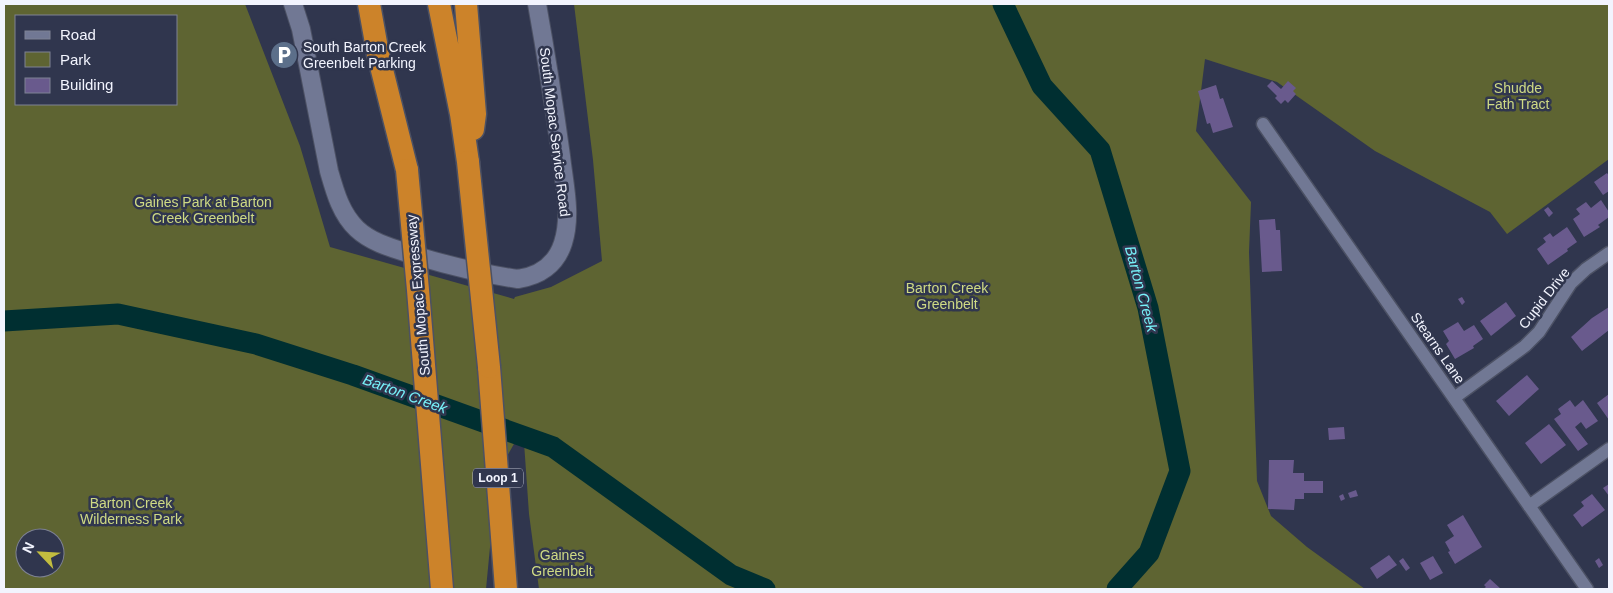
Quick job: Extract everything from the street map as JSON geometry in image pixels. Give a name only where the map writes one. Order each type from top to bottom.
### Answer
[{"type":"highway","points":[[354,4],[378,54]]},
{"type":"highway","name":"South Mopac Expressway","points":[[369,4],[378,54],[407,170],[442,589]]},
{"type":"highway","name":"Loop 1","points":[[438,4],[461,114],[468,162],[489,367],[506,589]]},
{"type":"highway","points":[[466,4],[475,114],[468,162]]},
{"type":"main road","name":"South Mopac Service Road","points":[[293,4],[301,29],[329,171],[339,203],[347,217],[357,229],[372,240],[386,246],[447,265],[518,279],[529,277],[551,264],[558,256],[566,231],[566,194],[554,100],[537,4]]},
{"type":"street","name":"Stearns Lane","points":[[1264,124],[1587,589]]},
{"type":"street","name":"Cupid Drive","points":[[1454,398],[1525,346],[1539,332],[1571,283],[1586,269],[1609,253]]},
{"type":"street","points":[[1530,506],[1609,449]]},
{"type":"green space","points":[[4,4],[245,4],[300,146],[330,247],[514,299],[515,297],[551,287],[602,261],[593,160],[574,4],[1609,4],[1609,159],[1507,234],[1490,212],[1375,151],[1277,82],[1205,59],[1196,131],[1251,202],[1249,252],[1257,481],[1271,516],[1307,547],[1365,589],[539,589],[529,514],[523,428],[497,474],[486,589],[4,589]]},
{"type":"building","points":[[1272,81],[1281,89],[1288,81],[1296,88],[1293,91],[1296,94],[1288,103],[1285,100],[1281,104],[1275,98],[1277,96],[1267,86]]},
{"type":"building","points":[[1216,85],[1220,99],[1223,98],[1233,127],[1213,133],[1210,123],[1207,124],[1198,91]]},
{"type":"building","points":[[1607,173],[1609,176],[1609,191],[1603,195],[1594,182]]},
{"type":"building","points":[[1601,200],[1609,212],[1609,217],[1598,225],[1600,227],[1584,237],[1573,219],[1580,214],[1576,209],[1586,202],[1591,208]]},
{"type":"building","points":[[1548,207],[1553,213],[1549,217],[1544,210]]},
{"type":"building","points":[[1275,219],[1276,230],[1280,230],[1282,271],[1262,272],[1259,220]]},
{"type":"building","points":[[1567,227],[1577,242],[1548,265],[1537,249],[1546,242],[1543,238],[1550,233],[1553,237]]},
{"type":"building","points":[[1462,297],[1465,302],[1462,305],[1458,299]]},
{"type":"building","points":[[1506,302],[1516,316],[1491,336],[1480,321]]},
{"type":"building","points":[[1609,307],[1609,330],[1582,351],[1571,337],[1592,318]]},
{"type":"building","points":[[1458,322],[1464,331],[1474,325],[1483,339],[1473,346],[1474,348],[1455,359],[1446,344],[1449,341],[1443,331]]},
{"type":"building","points":[[1527,375],[1539,389],[1509,416],[1496,401]]},
{"type":"building","points":[[1609,394],[1609,420],[1597,403]]},
{"type":"building","points":[[1570,400],[1575,407],[1583,400],[1598,421],[1586,429],[1581,422],[1575,427],[1588,444],[1578,451],[1554,419],[1561,414],[1558,409]]},
{"type":"building","points":[[1549,424],[1566,445],[1541,464],[1525,443]]},
{"type":"building","points":[[1344,427],[1345,439],[1329,440],[1328,428]]},
{"type":"building","points":[[1269,460],[1294,460],[1293,473],[1304,473],[1304,481],[1323,481],[1323,493],[1304,493],[1304,499],[1295,499],[1294,510],[1268,509]]},
{"type":"building","points":[[1609,484],[1609,496],[1603,488]]},
{"type":"building","points":[[1356,490],[1358,496],[1350,498],[1348,493]]},
{"type":"building","points":[[1343,494],[1345,499],[1341,501],[1339,496]]},
{"type":"building","points":[[1592,494],[1605,510],[1582,527],[1573,515],[1584,506],[1581,502]]},
{"type":"building","points":[[1463,515],[1482,547],[1455,564],[1445,542],[1454,536],[1447,525]]},
{"type":"building","points":[[1389,555],[1397,565],[1377,579],[1370,568]]},
{"type":"building","points":[[1433,556],[1443,573],[1430,580],[1420,563]]},
{"type":"building","points":[[1403,558],[1410,568],[1406,571],[1399,561]]},
{"type":"building","points":[[1599,558],[1603,565],[1599,568],[1595,561]]},
{"type":"building","points":[[1490,579],[1501,589],[1483,589]]},
{"type":"waterway","name":"Barton Creek","points":[[1003,4],[1042,86],[1100,150],[1148,308],[1180,471],[1149,553],[1117,589]]},
{"type":"waterway","name":"Barton Creek","points":[[4,321],[118,314],[256,344],[353,375],[553,447],[731,575],[765,589]]},
{"type":"place","name":"South Barton Creek Greenbelt Parking","points":[[284,55]]},
{"type":"park label","name":"Shudde Fath Tract","points":[[1518,96]]},
{"type":"park label","name":"Gaines Park at Barton Creek Greenbelt","points":[[203,210]]},
{"type":"park label","name":"Barton Creek Greenbelt","points":[[947,296]]},
{"type":"park label","name":"Barton Creek Wilderness Park","points":[[131,512]]},
{"type":"park label","name":"Gaines Greenbelt","points":[[562,564]]}]
